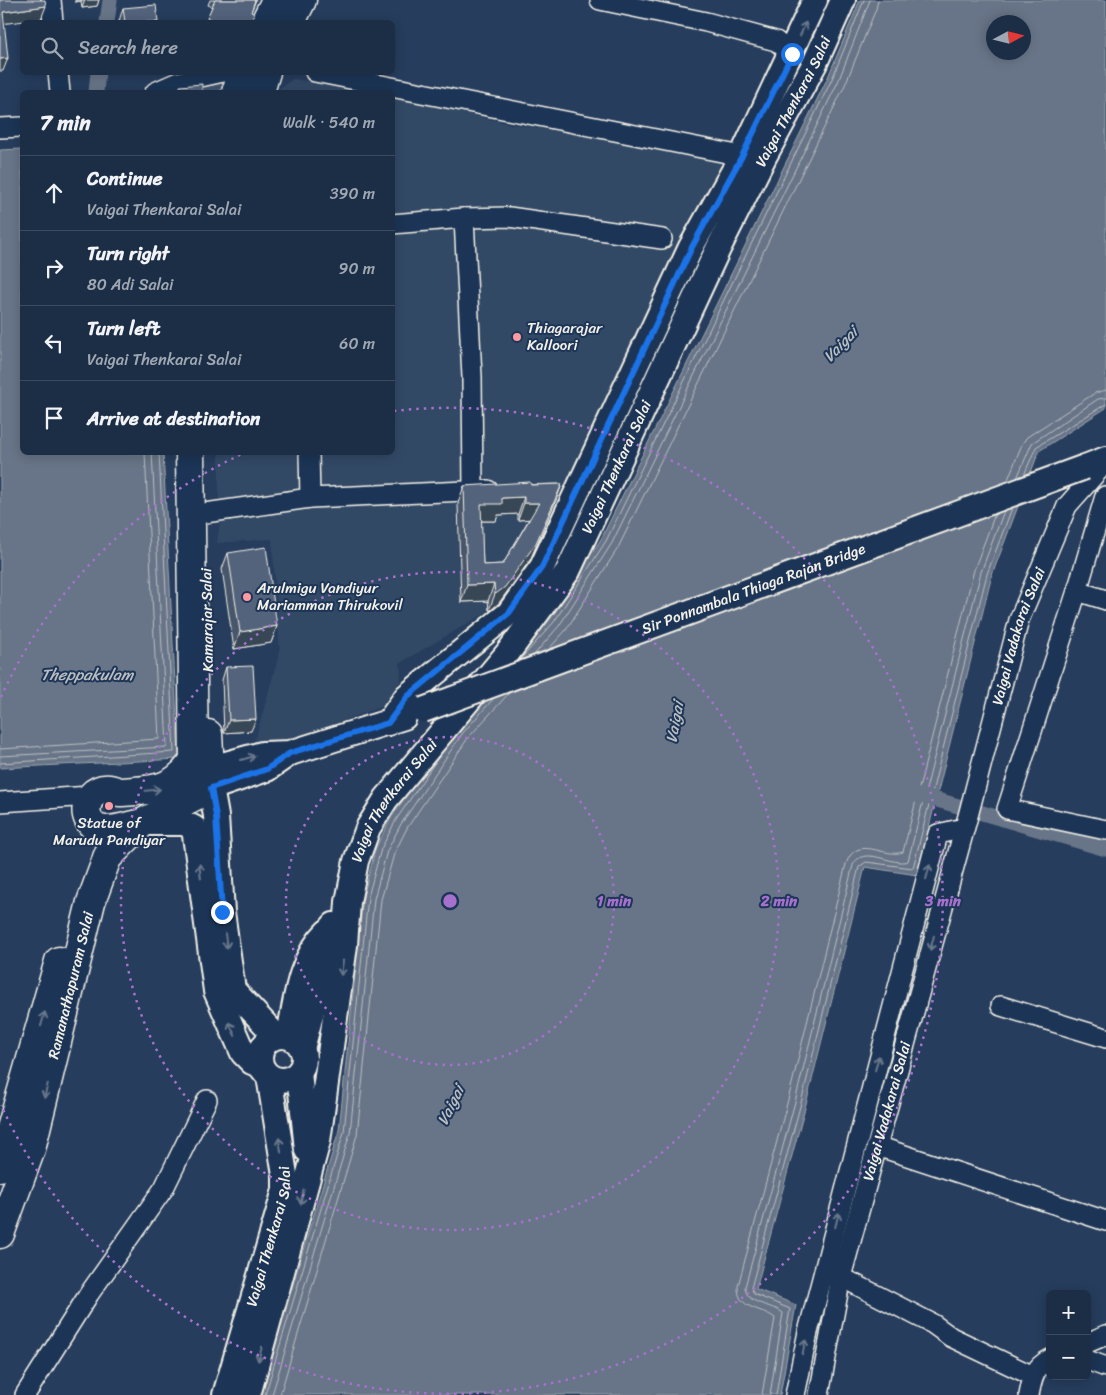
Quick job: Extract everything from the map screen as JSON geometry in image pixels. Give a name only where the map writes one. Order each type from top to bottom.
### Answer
[{"type":"highway","points":[[266,20],[276,0]]},
{"type":"highway","points":[[292,20],[302,0]]},
{"type":"highway","points":[[237,90],[242,75]]},
{"type":"highway","points":[[261,90],[265,75]]},
{"type":"highway","name":"Kamarajar Salai","points":[[190,455],[198,513]]},
{"type":"highway","name":"Kamarajar Salai","points":[[201,777],[194,760],[198,513],[205,455]]},
{"type":"highway","points":[[201,777],[119,826],[93,824],[87,814],[90,796],[100,789],[113,789],[119,792],[161,789],[201,777]]},
{"type":"highway","name":"Ramanathapuram Salai","points":[[0,1234],[31,1148],[91,902],[119,826]]},
{"type":"highway","name":"Ramanathapuram Salai","points":[[0,1166],[119,826]]},
{"type":"main road","name":"Vaigai Thenkarai Salai","points":[[388,723],[408,696],[509,613],[542,567],[692,247],[742,156],[792,54],[815,0]]},
{"type":"main road","name":"Vaigai Thenkarai Salai","points":[[248,1395],[318,1141],[345,945],[348,902],[356,861],[368,828],[386,799],[507,654],[568,571],[718,249],[765,155],[815,63],[843,0]]},
{"type":"main road","name":"Sir Ponnambala Thiaga Rajan Bridge","points":[[201,777],[262,754],[290,753],[388,723],[1099,462]]},
{"type":"main road","points":[[119,826],[184,823],[194,828],[216,991],[243,1053],[274,1079],[288,1079],[299,1072],[304,1061],[289,1040],[233,990],[222,912],[216,816],[201,777]]},
{"type":"main road","name":"Vaigai Thenkarai Salai","points":[[289,1040],[303,969],[318,942],[330,930],[348,902]]},
{"type":"main road","points":[[265,1071],[259,1060],[262,1047],[266,1042],[289,1040]]},
{"type":"main road","name":"Vaigai Thenkarai Salai","points":[[225,1395],[285,1190],[285,1175],[265,1071]]},
{"type":"main road","name":"Vaigai Thenkarai Salai","points":[[299,1072],[309,1170]]},
{"type":"street","points":[[51,0],[53,20]]},
{"type":"street","points":[[600,0],[724,26],[776,41],[792,54]]},
{"type":"street","points":[[58,75],[60,90]]},
{"type":"street","points":[[160,90],[178,82],[209,75]]},
{"type":"street","points":[[331,75],[742,156]]},
{"type":"street","points":[[0,128],[20,126]]},
{"type":"street","points":[[395,224],[464,218],[509,217],[662,239]]},
{"type":"street","points":[[464,218],[472,377],[472,491]]},
{"type":"street","points":[[309,455],[310,498]]},
{"type":"street","name":"Vaigai Vadakarai Salai","points":[[819,1395],[841,1277],[968,814],[1019,620],[1067,506],[1099,462]]},
{"type":"street","points":[[198,513],[310,498],[509,489]]},
{"type":"street","points":[[1105,496],[1077,591],[1007,808],[1106,830]]},
{"type":"street","points":[[1077,591],[1106,600]]},
{"type":"street","points":[[0,802],[90,796]]},
{"type":"street","points":[[795,1395],[824,1267],[938,834],[968,814]]},
{"type":"street","points":[[1001,1006],[1106,1038]]},
{"type":"street","points":[[25,1395],[89,1294],[164,1188],[207,1100]]},
{"type":"street","points":[[877,1146],[1106,1221]]},
{"type":"street","points":[[841,1277],[933,1324],[951,1337],[1033,1376]]},
{"type":"street","points":[[1091,1341],[1106,1335]]},
{"type":"street","points":[[1029,1395],[1033,1376],[1038,1366],[1046,1361]]},
{"type":"street","points":[[1091,1361],[1106,1367]]},
{"type":"shaded area","points":[[228,75],[232,90],[200,90],[199,84]]},
{"type":"shaded area","points":[[293,79],[360,90],[276,90]]},
{"type":"shaded area","name":"Thiagarajar Kalloori","points":[[395,96],[505,123],[736,159],[561,506],[504,602],[400,663],[401,679],[383,706],[266,749],[254,744],[280,651],[272,539],[217,543],[223,500],[219,499],[219,455],[395,455]]},
{"type":"water","name":"Vaigai","points":[[860,0],[1106,0],[1106,408],[1039,451],[992,575],[917,875],[865,867],[807,1100],[756,1289],[796,1305],[780,1395],[260,1395],[339,1130],[363,897],[376,847],[391,818],[453,727],[550,620],[601,539],[828,77]]},
{"type":"water","name":"Theppakulam","points":[[20,149],[20,455],[163,455],[179,759],[0,768],[0,150]]},
{"type":"building","points":[[0,0],[45,0],[46,6],[3,12],[8,58],[0,59]]},
{"type":"building","points":[[215,0],[255,0],[251,12],[255,14],[252,20],[212,20],[207,18]]},
{"type":"building","points":[[156,5],[158,20],[125,20],[123,8]]},
{"type":"building","points":[[202,84],[202,90],[181,90],[180,86]]},
{"type":"building","points":[[530,482],[531,485],[562,484],[536,543],[505,587],[495,594],[494,584],[467,585],[464,486]],"holes":[[[524,497],[524,503],[539,503],[503,564],[483,565],[481,504],[502,504],[502,498]]]},
{"type":"building","points":[[266,547],[277,626],[240,632],[228,553]]},
{"type":"building","points":[[253,666],[256,719],[229,720],[226,667]]},
{"type":"waterway","points":[[107,20],[110,0]]},
{"type":"waterway","points":[[96,90],[98,75]]},
{"type":"waterway","points":[[915,795],[1106,849]]},
{"type":"place","name":"Thiagarajar Kalloori","points":[[517,337]]},
{"type":"place","name":"Arulmigu Vandiyur Mariamman Thirukovil","points":[[247,597]]},
{"type":"place","name":"Statue of Marudu Pandiyar","points":[[109,806]]},
{"type":"route","points":[[222,912],[216,816],[211,788],[267,769],[290,753],[388,723],[408,696],[464,652],[509,613],[542,567],[692,247],[742,156],[792,54]]}]
